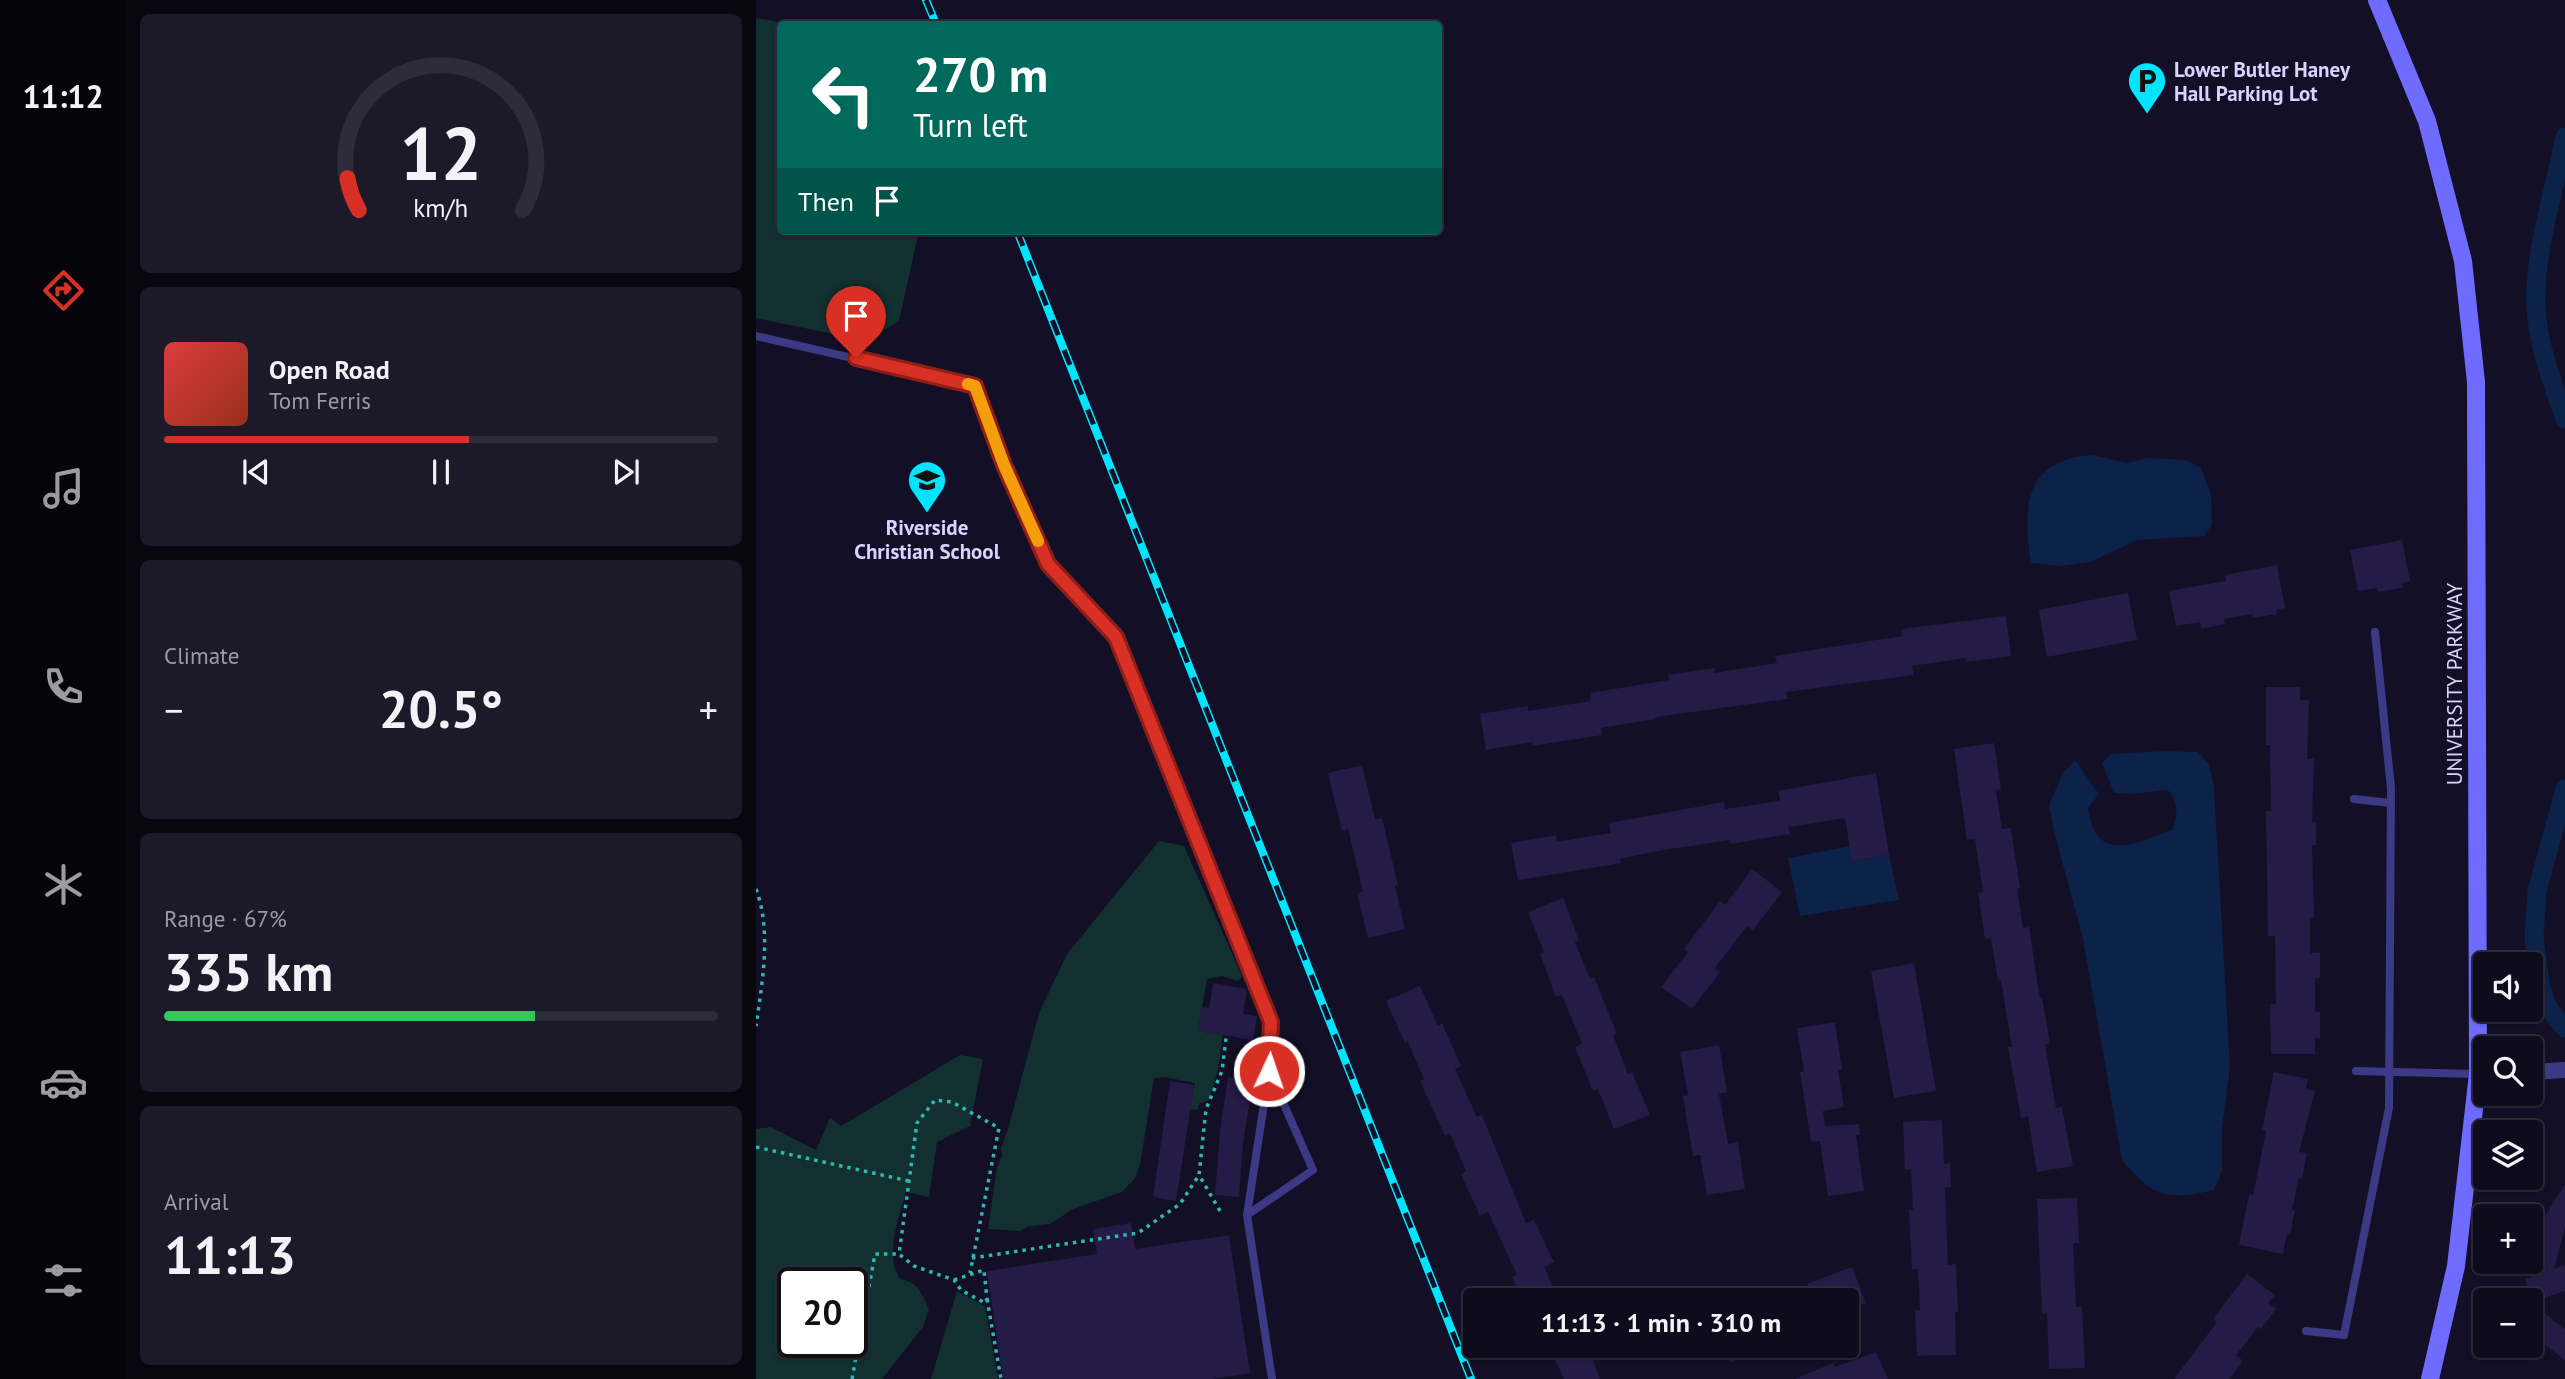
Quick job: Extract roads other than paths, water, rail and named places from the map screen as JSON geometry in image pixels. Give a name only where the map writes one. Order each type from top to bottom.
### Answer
[{"type":"main road","name":"UNIVERSITY PARKWAY","points":[[2377,0],[2430,133],[2463,261],[2476,382],[2482,1036]]},
{"type":"main road","name":"UNIVERSITY PARKWAY","points":[[2431,1379],[2456,1266],[2478,1106]]},
{"type":"street","points":[[2543,1071],[2565,1070]]},
{"type":"lane","points":[[756,336],[975,386],[1004,465],[1048,564],[1116,637],[1271,1022],[1269,1071],[1247,1215],[1272,1379]]},
{"type":"lane","points":[[2306,1331],[2344,1335],[2389,1108],[2392,788],[2375,632]]},
{"type":"lane","points":[[2354,799],[2391,803]]},
{"type":"lane","points":[[1247,1215],[1313,1170],[1269,1071]]},
{"type":"lane","points":[[2356,1072],[2473,1073]]},
{"type":"water","points":[[2093,455],[2128,463],[2147,458],[2188,461],[2201,468],[2211,495],[2212,525],[2204,536],[2137,540],[2091,562],[2059,566],[2031,563],[2028,505],[2041,476],[2053,466],[2070,458]]},
{"type":"water","points":[[2198,752],[2209,764],[2214,788],[2230,1067],[2222,1129],[2222,1170],[2214,1190],[2184,1195],[2152,1189],[2122,1160],[2083,939],[2049,805],[2063,773],[2075,760],[2099,794],[2088,808],[2092,826],[2108,844],[2132,844],[2173,829],[2176,809],[2168,790],[2114,793],[2102,763],[2110,754]]},
{"type":"water","points":[[1850,846],[1852,861],[1889,855],[1899,900],[1800,916],[1788,858]]},
{"type":"waterway","points":[[2565,137],[2544,228],[2536,298],[2542,345],[2565,419]]},
{"type":"waterway","points":[[2565,789],[2537,891],[2534,937],[2540,984],[2547,1007],[2565,1028]]},
{"type":"railway","points":[[926,0],[935,21]]},
{"type":"railway","points":[[1019,235],[1471,1379]]},
{"type":"place","name":"Lower Butler Haney Hall Parking Lot","points":[[2147,115]]},
{"type":"place","name":"Riverside Christian School","points":[[927,514]]}]
